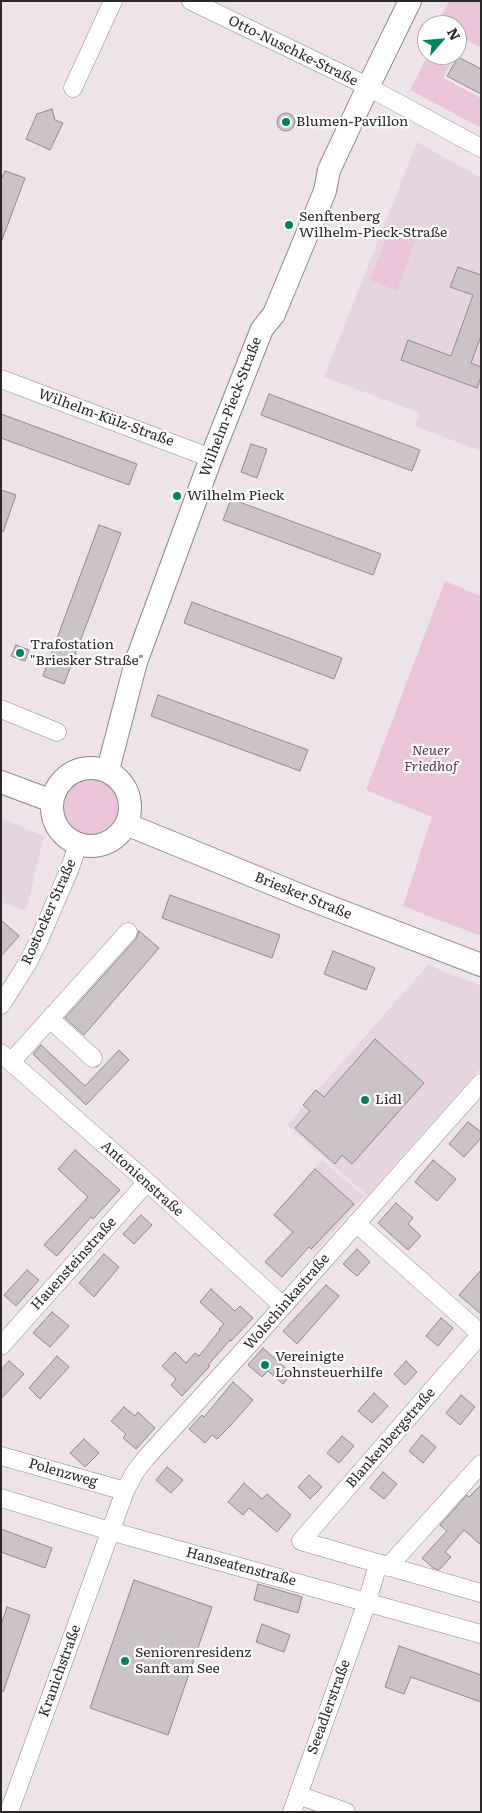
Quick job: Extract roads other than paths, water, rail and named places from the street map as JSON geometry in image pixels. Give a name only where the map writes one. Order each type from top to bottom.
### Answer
[{"type":"main road","name":"Wilhelm-Pieck-Straße","points":[[108,770],[136,662],[211,458],[262,329],[274,314],[325,191],[329,170],[410,1]]},
{"type":"main road","points":[[95,767],[108,770],[119,779],[128,796],[129,816],[126,824],[113,838],[96,845],[78,844],[66,838],[53,819],[52,800],[59,784],[70,774],[82,769],[95,767]]},
{"type":"main road","points":[[1,782],[52,800]]},
{"type":"main road","name":"Briesker Straße","points":[[126,824],[314,901],[481,965]]},
{"type":"street","points":[[74,88],[113,1]]},
{"type":"street","name":"Otto-Nuschke-Straße","points":[[192,1],[368,87],[481,148]]},
{"type":"street","name":"Wilhelm-Külz-Straße","points":[[1,379],[211,458]]},
{"type":"street","points":[[1,709],[57,732]]},
{"type":"street","name":"Rostocker Straße","points":[[1,1005],[27,964],[39,940],[67,876],[78,844]]},
{"type":"street","points":[[6,1058],[50,1020],[128,932]]},
{"type":"street","points":[[50,1020],[93,1058]]},
{"type":"street","name":"Antonienstraße","points":[[6,1058],[147,1182],[282,1305]]},
{"type":"street","name":"Wolschinkastraße","points":[[110,1531],[124,1491],[146,1458],[481,1083]]},
{"type":"street","name":"Hauensteinstraße","points":[[1,1346],[147,1182]]},
{"type":"street","points":[[356,1223],[481,1334]]},
{"type":"street","name":"Blankenbergstraße","points":[[383,1566],[301,1541],[481,1334]]},
{"type":"street","name":"Polenzweg","points":[[1,1456],[124,1491]]},
{"type":"street","points":[[366,1602],[383,1566],[481,1464]]},
{"type":"street","name":"Hanseatenstraße","points":[[1,1498],[110,1531],[481,1634]]},
{"type":"street","name":"Kranichstraße","points":[[9,1812],[110,1531]]},
{"type":"street","points":[[383,1566],[481,1593]]},
{"type":"street","name":"Seeadlerstraße","points":[[292,1812],[366,1602]]},
{"type":"street","points":[[298,1795],[346,1812]]},
{"type":"place","name":"Blumen-Pavillon","points":[[286,122]]},
{"type":"place","name":"Senftenberg Wilhelm-Pieck-Straße","points":[[289,225]]},
{"type":"place","name":"Wilhelm Pieck","points":[[177,496]]},
{"type":"place","name":"Trafostation \"Briesker Straße\"","points":[[20,653]]},
{"type":"place","name":"Lidl","points":[[365,1100]]},
{"type":"place","name":"Vereinigte Lohnsteuerhilfe","points":[[265,1365]]},
{"type":"place","name":"Seniorenresidenz Sanft am See","points":[[125,1661]]},
{"type":"park label","name":"Neuer Friedhof","points":[[431,760]]}]
